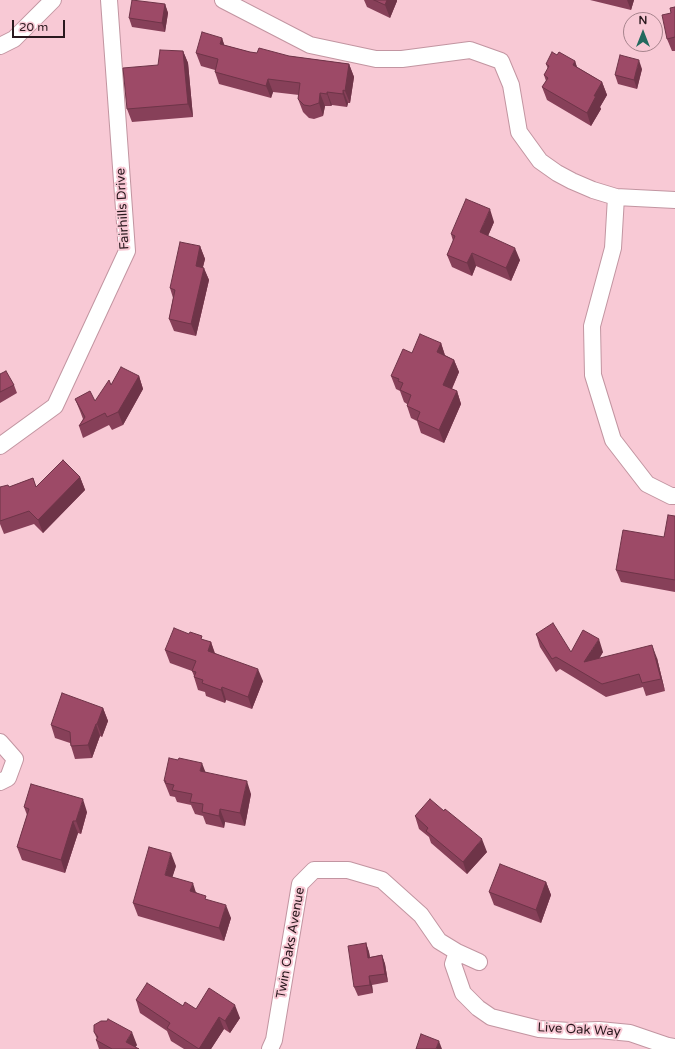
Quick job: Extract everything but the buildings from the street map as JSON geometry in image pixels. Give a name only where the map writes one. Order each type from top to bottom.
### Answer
[{"type":"street","points":[[0,46],[14,39],[53,0]]},
{"type":"street","name":"Fairhills Drive","points":[[0,446],[55,406],[127,252],[109,0]]},
{"type":"street","points":[[223,0],[310,45],[376,59],[402,59],[470,50],[501,61],[511,85],[519,132],[540,161],[572,182],[616,197],[675,200]]},
{"type":"street","points":[[616,197],[613,248],[592,326],[593,375],[613,440],[647,484],[671,496],[675,496]]},
{"type":"street","points":[[0,742],[15,759],[8,778],[0,782]]},
{"type":"street","name":"Twin Oaks Avenue","points":[[270,1049],[274,1040],[300,884],[314,870],[348,870],[382,880],[421,915],[439,941],[457,952],[479,962]]},
{"type":"street","name":"Live Oak Way","points":[[457,952],[453,964],[463,993],[478,1008],[491,1017],[539,1029],[570,1031],[599,1030],[630,1033],[675,1047]]}]
